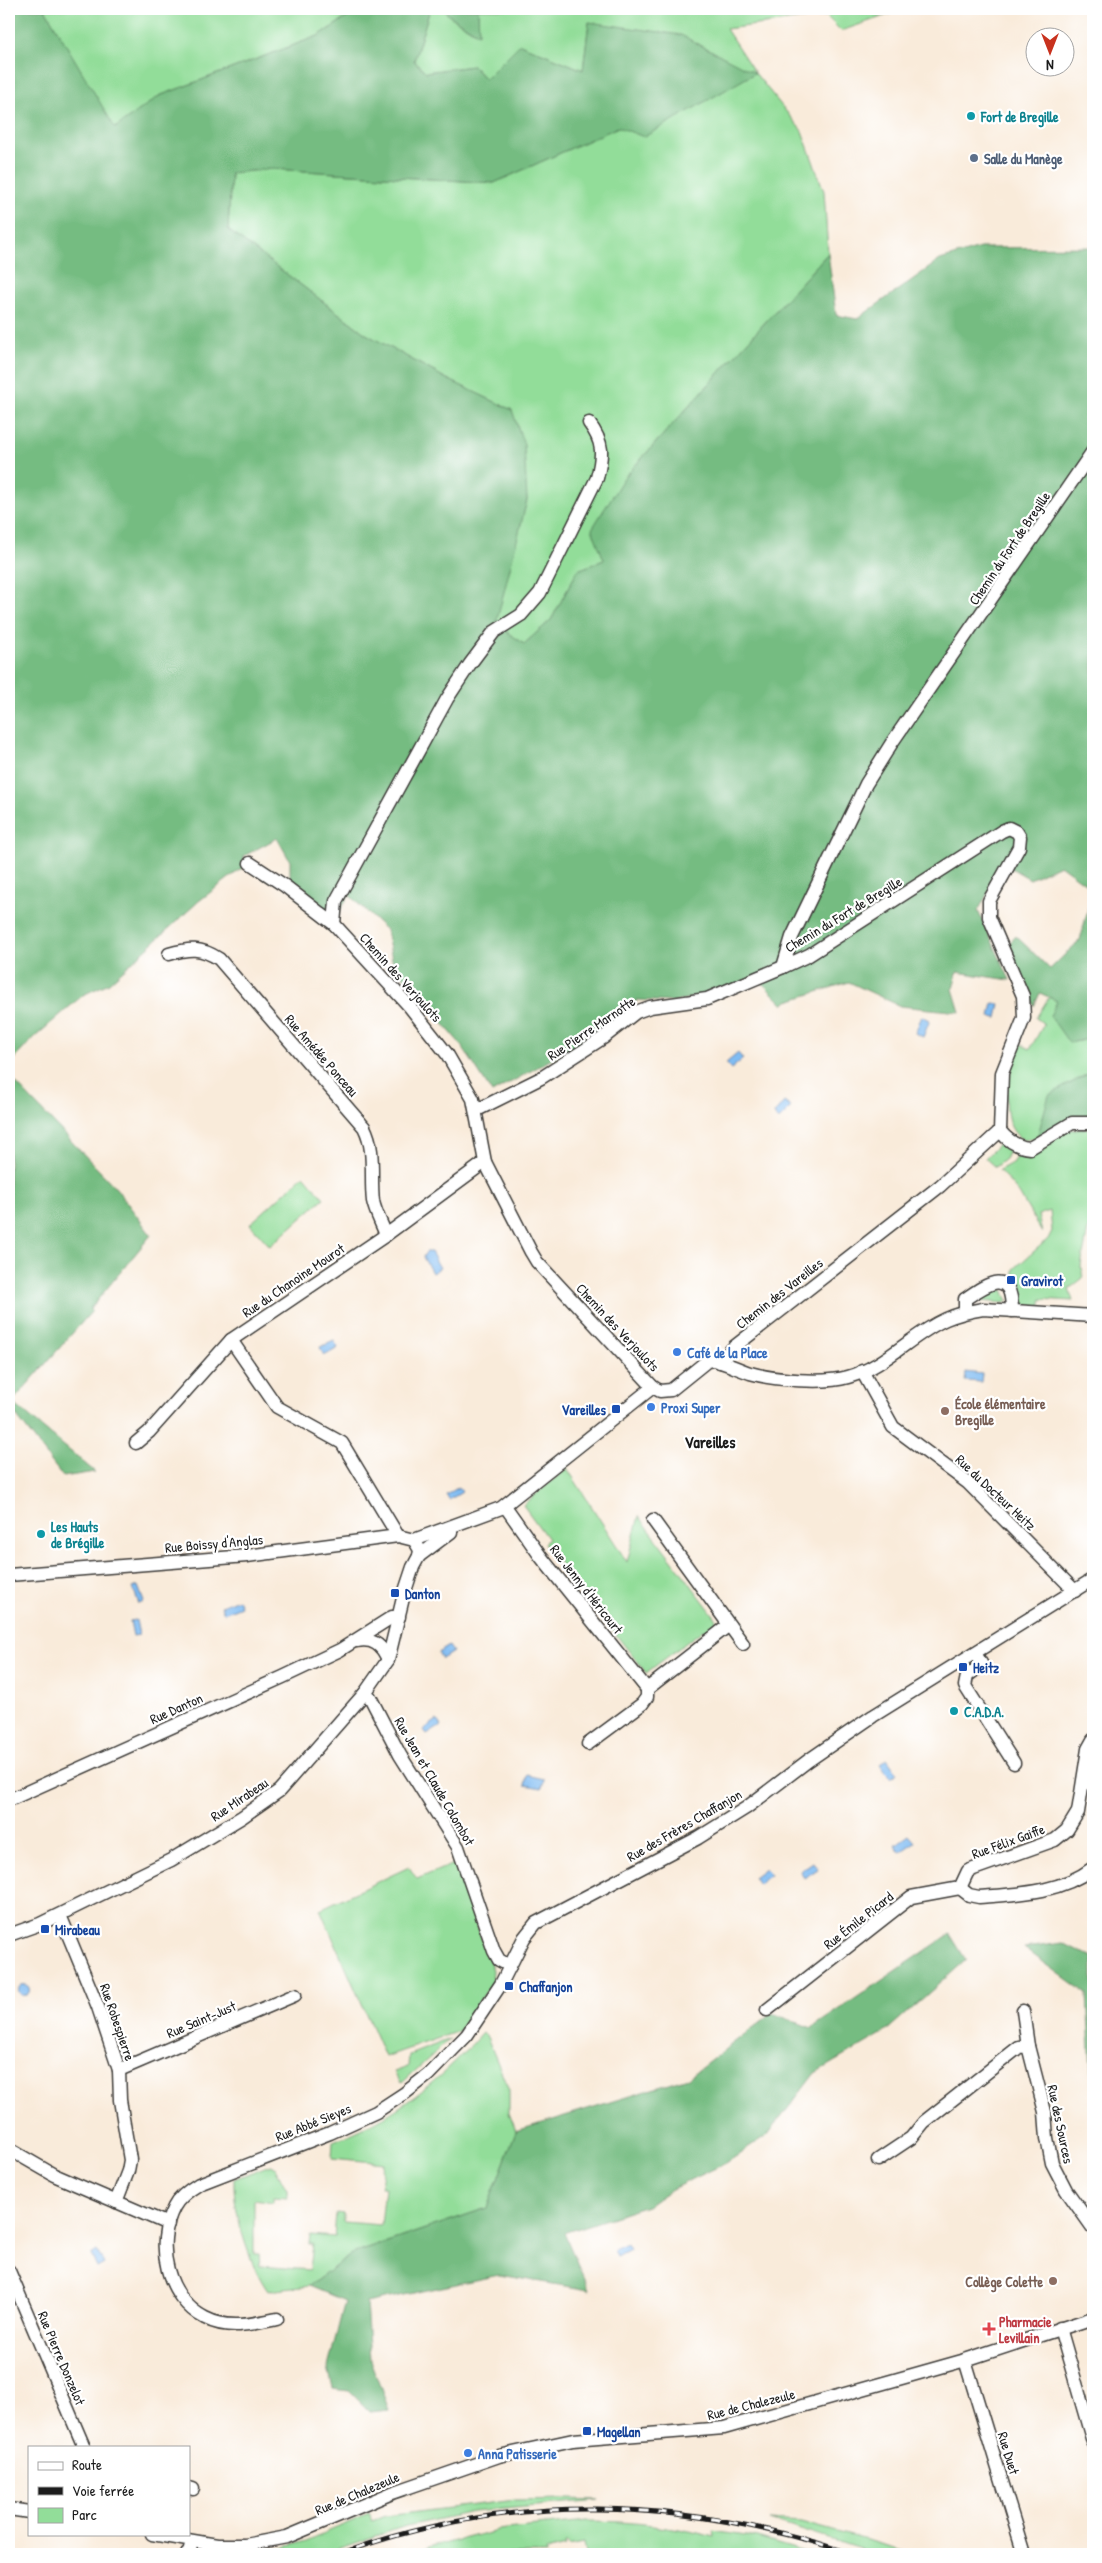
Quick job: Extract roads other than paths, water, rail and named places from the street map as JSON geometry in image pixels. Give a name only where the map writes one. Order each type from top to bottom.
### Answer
[{"type":"street","points":[[334,924],[336,901],[447,699],[494,632],[521,615],[540,593],[588,500],[600,467],[601,438],[589,423]]},
{"type":"street","name":"Chemin du Fort de Bregille","points":[[783,967],[792,937],[866,784],[893,741],[1093,451]]},
{"type":"street","name":"Chemin du Fort de Bregille","points":[[783,967],[809,955],[1002,831],[1008,828],[1017,832],[1021,841],[1019,847],[988,906],[989,917],[1023,996],[1025,1008],[1024,1018],[1002,1073],[1000,1131]]},
{"type":"street","name":"Chemin des Verjoulots","points":[[250,863],[285,886],[334,924],[424,1025],[447,1054],[473,1099],[477,1110],[477,1128],[485,1162],[537,1262],[653,1387]]},
{"type":"street","name":"Rue Amédée Ponceau","points":[[169,954],[196,948],[208,951],[219,958],[364,1127],[370,1138],[372,1152],[374,1204],[386,1234]]},
{"type":"street","name":"Rue Pierre Marnotte","points":[[477,1110],[541,1078],[603,1038],[636,1012],[650,1007],[707,999],[783,967]]},
{"type":"street","points":[[1000,1131],[1005,1138],[1016,1145],[1030,1148],[1072,1124],[1093,1123]]},
{"type":"street","name":"Chemin des Vareilles","points":[[653,1387],[666,1392],[707,1362],[720,1362],[734,1347],[940,1186],[1000,1131]]},
{"type":"street","name":"Rue du Chanoine Mourot","points":[[136,1443],[149,1432],[231,1340],[386,1234],[485,1162]]},
{"type":"street","points":[[965,1312],[965,1299],[989,1283],[998,1282],[1004,1284],[1008,1289],[1012,1310]]},
{"type":"street","points":[[720,1362],[752,1373],[813,1380],[837,1380],[862,1371],[945,1320],[965,1312],[1012,1310],[1093,1316]]},
{"type":"street","points":[[231,1340],[276,1407],[342,1443],[398,1536]]},
{"type":"street","name":"Rue du Docteur Heitz","points":[[862,1371],[893,1427],[968,1483],[1075,1591]]},
{"type":"street","points":[[417,1547],[445,1536],[471,1521],[505,1506],[653,1387]]},
{"type":"street","name":"Rue Jenny d'Héricourt","points":[[505,1506],[541,1557],[648,1689]]},
{"type":"street","points":[[652,1520],[743,1644]]},
{"type":"street","name":"Rue Boissy d'Anglas","points":[[9,1575],[246,1556],[398,1536],[417,1547]]},
{"type":"street","name":"Rue Mirabeau","points":[[9,1935],[60,1915],[171,1860],[272,1797],[365,1693],[388,1660],[417,1547]]},
{"type":"street","name":"Rue des Frères Chaffanjon","points":[[467,2035],[502,1984],[524,1938],[536,1924],[698,1838],[739,1813],[808,1760],[873,1716],[1093,1579]]},
{"type":"street","name":"Rue Danton","points":[[9,1800],[283,1677],[354,1641],[392,1617],[400,1617]]},
{"type":"street","points":[[588,1744],[642,1704],[648,1689],[729,1625]]},
{"type":"street","points":[[354,1641],[371,1640],[385,1651],[388,1660]]},
{"type":"street","points":[[975,1653],[982,1665],[967,1676],[965,1686],[1014,1764]]},
{"type":"street","name":"Rue Jean et Claude Colombot","points":[[365,1693],[370,1697],[400,1755],[458,1847],[494,1951],[499,1960],[510,1966]]},
{"type":"street","name":"Rue Félix Gaiffe","points":[[960,1888],[968,1871],[1055,1840],[1067,1830],[1078,1812],[1088,1749],[1093,1740]]},
{"type":"street","points":[[960,1888],[969,1895],[979,1898],[1043,1891],[1080,1878],[1093,1868]]},
{"type":"street","name":"Rue Émile Picard","points":[[768,2010],[911,1897],[960,1888]]},
{"type":"street","name":"Rue Robespierre","points":[[60,1915],[98,2007],[119,2070],[120,2100],[130,2160],[128,2172],[116,2202]]},
{"type":"street","name":"Rue Saint-Just","points":[[119,2070],[295,1995]]},
{"type":"street","name":"Rue des Sources","points":[[1023,2011],[1028,2046],[1045,2112],[1047,2138],[1052,2163],[1066,2190],[1093,2228]]},
{"type":"street","name":"Rue Abbé Sieyes","points":[[277,2319],[242,2326],[206,2319],[193,2311],[175,2289],[166,2264],[164,2249],[168,2224],[174,2207],[185,2193],[199,2184],[376,2112],[428,2075],[467,2035]]},
{"type":"street","points":[[878,2160],[911,2138],[924,2122],[970,2083],[1019,2047],[1028,2046]]},
{"type":"street","points":[[9,2149],[54,2175],[168,2224]]},
{"type":"street","name":"Rue Pierre Donzelot","points":[[10,2278],[84,2446]]},
{"type":"street","name":"Rue de Chalezeule","points":[[162,2536],[192,2542],[245,2545],[287,2537],[392,2493],[499,2456],[573,2440],[724,2428],[965,2360],[1093,2318]]},
{"type":"street","points":[[1060,2328],[1093,2442]]},
{"type":"street","name":"Rue Duet","points":[[965,2360],[1024,2554]]},
{"type":"street","points":[[9,2509],[28,2512]]},
{"type":"street","points":[[186,2554],[189,2553],[192,2542]]},
{"type":"water","points":[[993,1003],[1000,1004],[997,1018],[990,1017]]},
{"type":"water","points":[[922,1016],[930,1020],[923,1037],[915,1033]]},
{"type":"water","points":[[738,1053],[743,1059],[731,1069],[726,1063]]},
{"type":"water","points":[[784,1102],[791,1107],[780,1119],[777,1119],[774,1114]]},
{"type":"water","points":[[426,1252],[431,1252],[440,1268],[432,1273],[423,1257]]},
{"type":"water","points":[[334,1341],[338,1348],[324,1356],[320,1347]]},
{"type":"water","points":[[966,1372],[982,1374],[981,1382],[965,1381]]},
{"type":"water","points":[[459,1487],[462,1492],[449,1500],[446,1495]]},
{"type":"water","points":[[138,1586],[144,1602],[139,1604],[133,1588]]},
{"type":"water","points":[[238,1599],[241,1606],[224,1613],[221,1606]]},
{"type":"water","points":[[136,1620],[139,1635],[133,1636],[130,1621]]},
{"type":"water","points":[[449,1646],[453,1652],[442,1659],[438,1653]]},
{"type":"water","points":[[437,1720],[441,1726],[427,1735],[423,1730]]},
{"type":"water","points":[[887,1759],[897,1773],[890,1778],[880,1764]]},
{"type":"water","points":[[527,1775],[544,1779],[542,1788],[525,1785]]},
{"type":"water","points":[[909,1835],[915,1842],[900,1852],[895,1845]]},
{"type":"water","points":[[813,1862],[818,1869],[804,1878],[800,1871]]},
{"type":"water","points":[[765,1868],[770,1875],[758,1884],[753,1877]]},
{"type":"water","points":[[24,1984],[30,1990],[24,1996],[18,1990]]},
{"type":"water","points":[[627,2244],[630,2250],[617,2257],[614,2250]]},
{"type":"water","points":[[97,2251],[104,2264],[97,2268],[91,2255]]},
{"type":"railway","points":[[339,2554],[404,2534],[468,2519],[532,2511],[596,2509],[660,2512],[724,2521],[789,2535],[853,2554]]},
{"type":"place","name":"Fort de Bregille","points":[[971,116]]},
{"type":"place","name":"Salle du Manège","points":[[974,158]]},
{"type":"place","name":"Gravirot","points":[[1011,1280]]},
{"type":"place","name":"Café de la Place","points":[[677,1352]]},
{"type":"place","name":"Proxi Super","points":[[651,1407]]},
{"type":"place","name":"Vareilles","points":[[616,1409]]},
{"type":"place","name":"École élémentaire Bregille","points":[[945,1411]]},
{"type":"place","name":"Les Hauts de Brégille","points":[[41,1534]]},
{"type":"place","name":"Danton","points":[[395,1593]]},
{"type":"place","name":"Heitz","points":[[963,1667]]},
{"type":"place","name":"C.A.D.A.","points":[[954,1711]]},
{"type":"place","name":"Mirabeau","points":[[45,1929]]},
{"type":"place","name":"Chaffanjon","points":[[509,1986]]},
{"type":"place","name":"Collège Colette","points":[[1053,2281]]},
{"type":"place","name":"Pharmacie Levillain","points":[[989,2329]]},
{"type":"place","name":"Magellan","points":[[587,2431]]},
{"type":"place","name":"Anna Patisserie","points":[[468,2453]]},
{"type":"district","name":"Vareilles","points":[[710,1442]]}]
